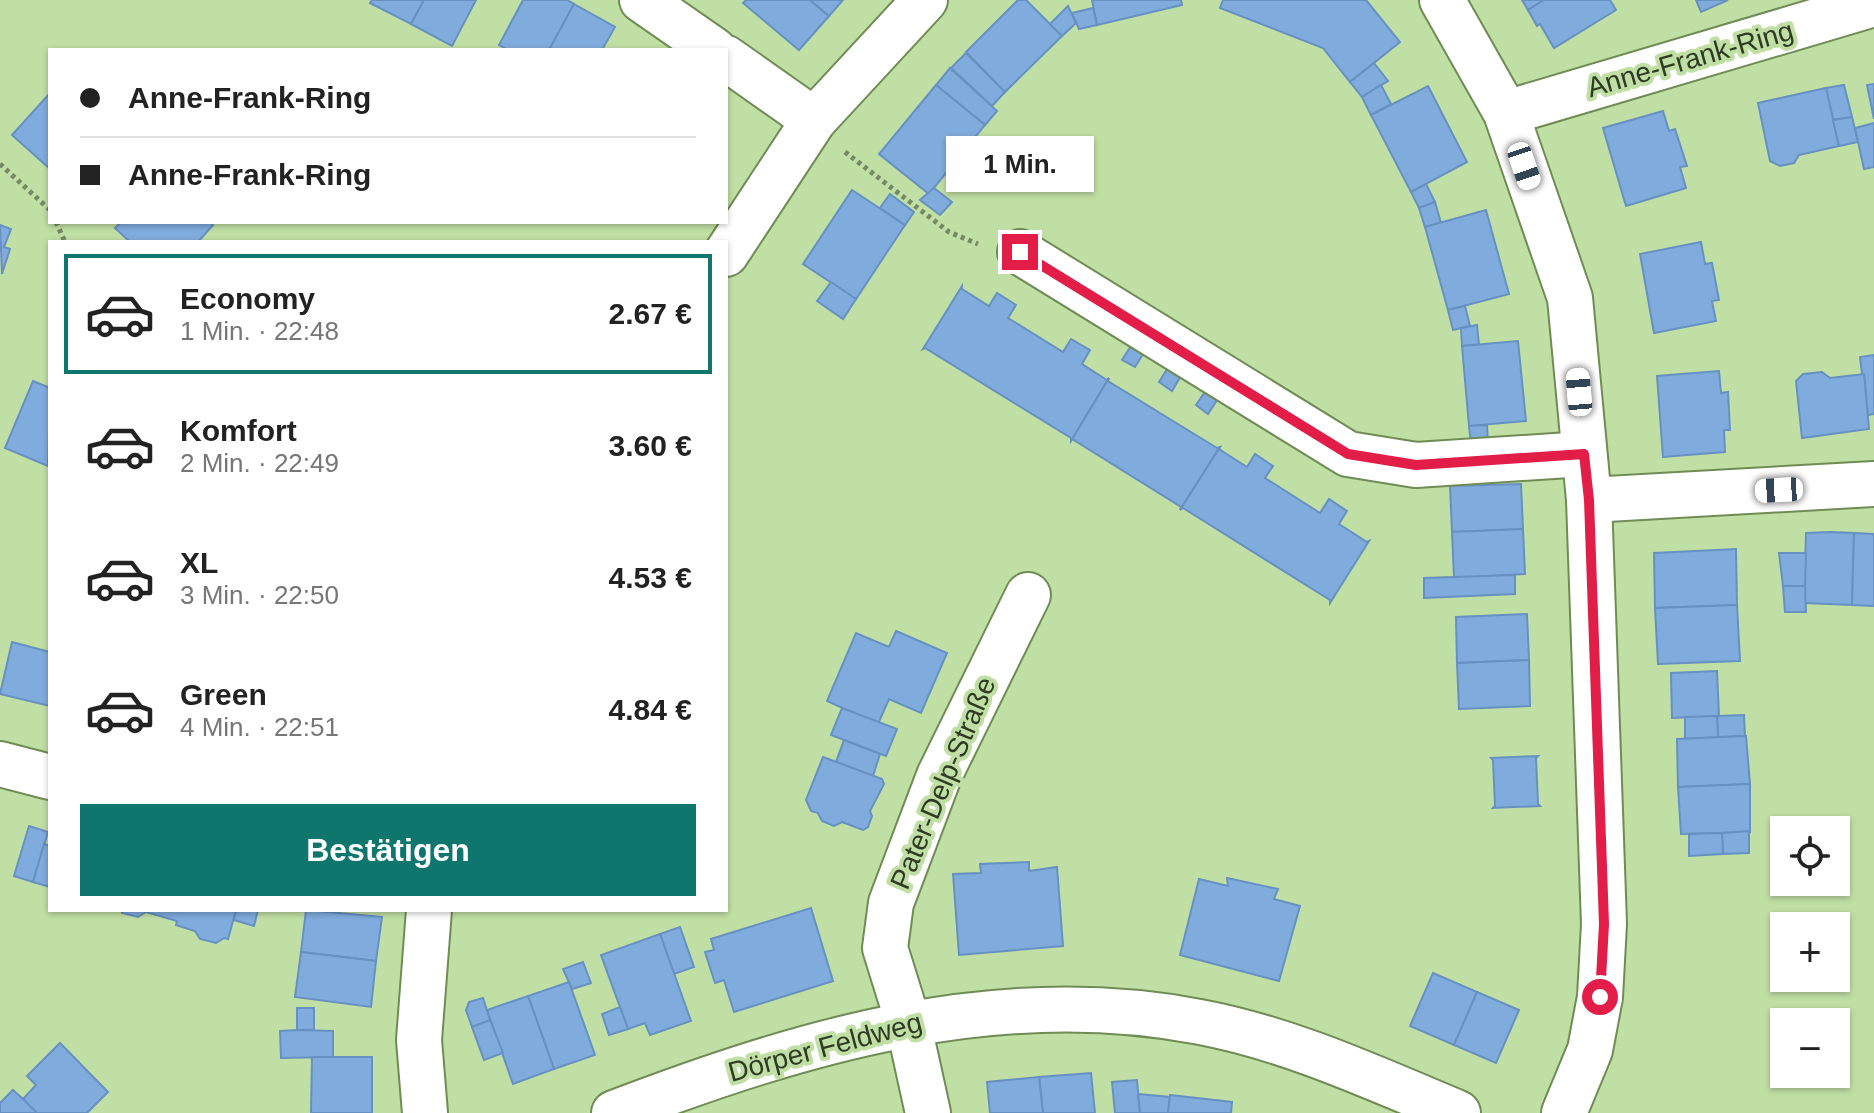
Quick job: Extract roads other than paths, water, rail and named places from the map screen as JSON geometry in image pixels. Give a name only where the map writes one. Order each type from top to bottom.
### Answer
[{"type":"street","points":[[642,0],[711,48]]},
{"type":"street","points":[[728,251],[814,120],[925,0]]},
{"type":"street","points":[[1442,0],[1506,113],[1570,298],[1589,500],[1604,924],[1600,997],[1590,1050],[1564,1113]]},
{"type":"street","name":"Anne-Frank-Ring","points":[[1506,113],[1874,4]]},
{"type":"street","points":[[728,59],[814,120]]},
{"type":"street","points":[[1020,252],[1348,454],[1416,465],[1584,454]]},
{"type":"street","points":[[1589,500],[1874,484]]},
{"type":"street","name":"Pater-Delp-Straße","points":[[928,1113],[908,1022],[885,948],[891,903],[939,776],[1028,595]]},
{"type":"street","points":[[0,764],[48,776]]},
{"type":"street","points":[[425,1113],[419,1040],[429,912]]},
{"type":"street","name":"Dörper Feldweg","points":[[614,1113],[693,1083],[852,1035],[908,1022],[998,1010],[1103,1009],[1201,1022],[1306,1050],[1458,1113]]}]
